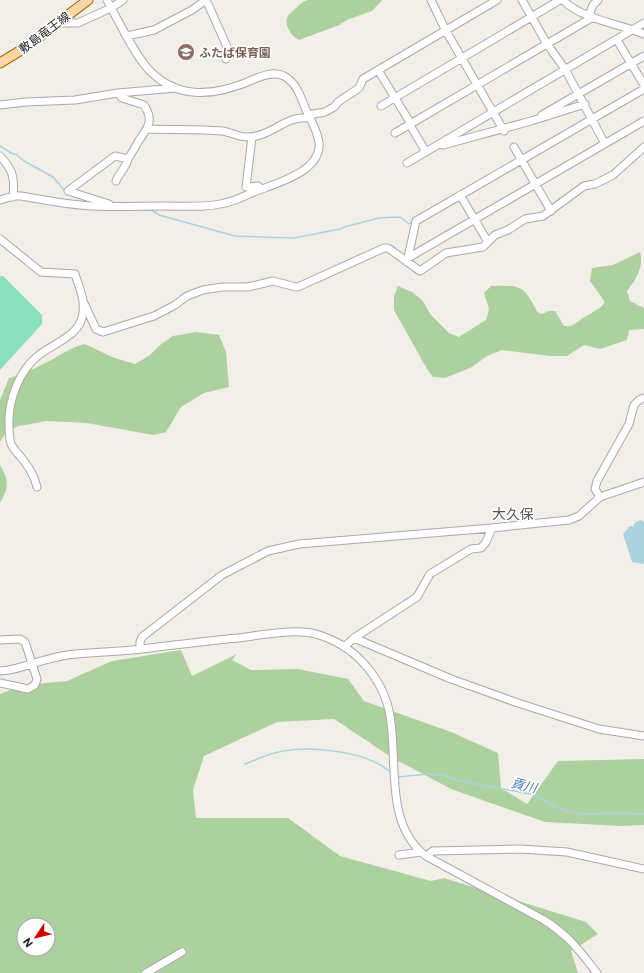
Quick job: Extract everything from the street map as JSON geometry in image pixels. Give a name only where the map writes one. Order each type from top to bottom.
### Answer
[{"type":"main road","name":"敷島竜王線","points":[[0,63],[23,49],[88,0]]},
{"type":"street","points":[[0,200],[21,196],[77,205],[211,205],[233,200],[303,171],[313,162],[319,151],[318,141],[309,116],[295,85],[290,80],[280,75],[272,74],[218,92],[198,93],[189,92],[178,88],[164,81],[149,70],[137,53],[107,0]]},
{"type":"street","points":[[58,23],[78,23],[111,8],[123,0]]},
{"type":"street","points":[[127,36],[154,30],[192,10],[205,0],[228,49],[226,59]]},
{"type":"street","points":[[431,0],[446,31],[504,130]]},
{"type":"street","points":[[148,129],[222,131],[243,137],[252,137],[269,133],[288,121],[325,112],[334,107],[338,102],[359,88],[363,79],[497,0]]},
{"type":"street","points":[[522,0],[547,44],[565,69],[605,144]]},
{"type":"street","points":[[380,106],[561,0],[591,16],[644,34]]},
{"type":"street","points":[[395,133],[547,44],[591,16],[593,5],[598,0]]},
{"type":"street","points":[[407,163],[644,23]]},
{"type":"street","points":[[617,40],[644,85]]},
{"type":"street","points":[[531,121],[644,56]]},
{"type":"street","points":[[378,70],[410,124],[429,150]]},
{"type":"street","points":[[0,105],[26,102],[75,100],[118,93],[178,88]]},
{"type":"street","points":[[408,260],[416,221],[644,88]]},
{"type":"street","points":[[116,181],[118,175],[124,170],[128,159],[148,129],[150,119],[149,112],[144,105],[122,98],[118,93]]},
{"type":"street","points":[[429,150],[504,130],[585,104]]},
{"type":"street","points":[[408,260],[535,184],[644,122]]},
{"type":"street","points":[[252,137],[246,187],[258,186],[261,189]]},
{"type":"street","points":[[514,147],[551,211]]},
{"type":"street","points":[[0,239],[41,272],[75,274],[83,301],[96,329],[103,332],[154,316],[175,305],[187,296],[203,290],[248,287],[273,281],[296,287],[300,286],[384,248],[388,248],[408,260],[420,271],[446,253],[483,247],[495,235],[508,230],[525,219],[543,216],[584,186],[594,184],[613,175],[644,147]]},
{"type":"street","points":[[0,156],[10,170],[15,182],[13,197]]},
{"type":"street","points":[[115,206],[68,191],[115,156],[128,159]]},
{"type":"street","points":[[460,195],[488,242]]},
{"type":"street","points":[[37,487],[35,478],[30,468],[11,445],[9,424],[12,396],[30,362],[76,329],[84,314],[83,301]]},
{"type":"street","points":[[600,497],[595,489],[597,481],[629,424],[634,405],[639,400],[644,398]]},
{"type":"street","points":[[140,650],[140,642],[142,637],[222,575],[268,551],[298,544],[569,520],[579,516],[600,497],[644,482]]},
{"type":"street","points":[[344,647],[354,638],[418,597],[430,574],[471,549],[481,548],[486,542],[492,528]]},
{"type":"street","points":[[0,670],[9,670],[66,655],[140,650],[278,633],[302,632],[321,635],[356,655],[367,666],[378,683],[386,700],[391,722],[397,807],[406,832],[423,854],[560,930],[574,943],[597,973]]},
{"type":"street","points":[[354,638],[451,679],[524,705],[599,729],[644,736]]},
{"type":"street","points":[[0,640],[20,639],[24,641],[27,645],[37,679],[32,688],[24,689],[0,683]]},
{"type":"street","points":[[399,855],[433,852],[520,849],[567,852],[644,869]]},
{"type":"street","points":[[146,973],[182,952]]},
{"type":"green space","points":[[307,0],[382,0],[372,11],[299,40],[287,27],[287,20],[290,13]]},
{"type":"green space","points":[[640,252],[640,268],[627,291],[630,301],[644,308],[644,329],[629,330],[627,340],[600,349],[584,345],[567,356],[550,356],[502,350],[487,356],[472,367],[445,378],[433,377],[394,310],[394,296],[398,286],[412,292],[422,300],[431,315],[449,333],[459,337],[486,320],[489,309],[484,293],[491,286],[509,286],[516,287],[525,292],[538,313],[542,314],[549,311],[555,311],[564,326],[571,326],[601,307],[605,302],[590,281],[592,268],[613,265]]},
{"type":"green space","points":[[0,276],[3,276],[42,315],[42,324],[0,370]]},
{"type":"green space","points":[[196,332],[219,335],[226,352],[229,387],[204,393],[181,407],[166,432],[153,435],[87,423],[46,421],[19,426],[7,431],[0,442],[0,400],[9,378],[29,371],[70,349],[85,344],[112,357],[135,364],[150,355],[160,345],[173,336]]},
{"type":"green space","points":[[0,465],[5,475],[7,484],[0,503]]},
{"type":"green space","points":[[181,650],[192,676],[237,654],[232,660],[251,670],[298,669],[348,679],[364,701],[451,732],[498,753],[501,788],[527,804],[558,761],[644,759],[644,825],[622,826],[545,822],[451,789],[391,757],[334,719],[277,722],[204,756],[193,790],[196,818],[288,818],[340,856],[431,881],[444,878],[586,922],[598,934],[571,951],[578,973],[0,973],[0,694],[23,685],[67,681],[112,661]]},
{"type":"water","points":[[641,520],[644,522],[644,564],[632,562],[623,534],[630,526],[632,527],[636,522]]},
{"type":"waterway","points":[[0,146],[53,177],[65,191]]},
{"type":"waterway","points":[[144,210],[151,210],[159,215],[235,236],[294,238],[340,229],[379,218],[400,217],[409,224],[413,221]]},
{"type":"waterway","name":"貢川","points":[[245,764],[278,752],[309,749],[353,755],[379,764],[389,771]]},
{"type":"waterway","name":"貢川","points":[[398,777],[427,774],[442,775],[460,781],[535,795],[557,808],[581,814],[644,814]]},
{"type":"place","name":"ふたば保育園","points":[[186,52]]},
{"type":"district","name":"大久保","points":[[513,513]]}]
